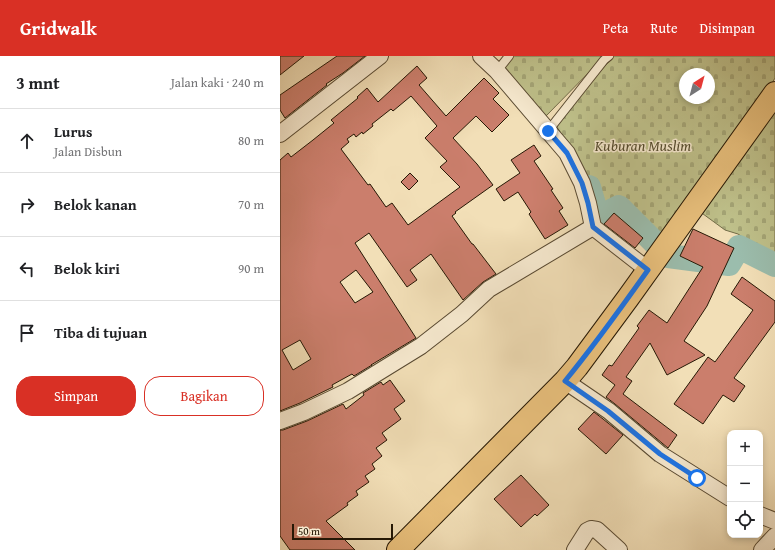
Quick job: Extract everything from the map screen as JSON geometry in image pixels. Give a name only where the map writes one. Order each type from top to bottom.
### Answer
[{"type":"main road","points":[[398,550],[565,381],[600,336],[775,94]]},
{"type":"street","points":[[280,134],[380,56]]},
{"type":"street","points":[[481,56],[497,71],[567,153],[582,183],[593,227],[648,270]]},
{"type":"street","points":[[280,421],[304,412],[348,391],[421,346],[462,314],[489,289],[593,227]]},
{"type":"street","points":[[565,381],[608,411],[660,454],[727,496]]},
{"type":"street","points":[[763,515],[775,521]]},
{"type":"street","points":[[575,550],[587,531],[594,529],[619,550]]},
{"type":"street","points":[[762,550],[775,536]]},
{"type":"lane","points":[[497,71],[509,56]]},
{"type":"lane","points":[[548,131],[604,60],[609,56]]},
{"type":"green space","points":[[506,56],[605,56],[546,116],[500,63]]},
{"type":"green space","name":"Kuburan Muslim","points":[[614,56],[775,56],[775,78],[772,83],[689,200],[658,238],[615,204],[598,218],[569,145],[554,123]]},
{"type":"green space","name":"Kuburan Muslim","points":[[775,105],[775,261],[758,260],[747,257],[747,240],[738,234],[725,230],[699,211]]},
{"type":"building","points":[[280,56],[304,56],[280,75]]},
{"type":"building","points":[[337,56],[365,56],[326,84],[327,85],[285,118],[280,110],[280,95]]},
{"type":"building","points":[[417,66],[427,78],[419,85],[446,116],[484,78],[499,93],[493,99],[509,115],[492,132],[476,116],[453,138],[477,164],[493,185],[455,212],[456,213],[452,216],[496,274],[483,282],[463,300],[431,254],[410,270],[417,280],[407,287],[369,233],[355,243],[416,338],[354,376],[352,374],[332,385],[333,387],[280,411],[280,160],[288,153],[291,157],[334,123],[331,120],[358,98],[357,97],[367,88],[378,102]],"holes":[[[411,96],[437,126],[425,138],[447,161],[440,167],[460,187],[408,225],[392,203],[386,207],[370,184],[368,185],[341,149],[349,142],[347,139],[354,134],[356,137],[362,132],[363,134],[373,126],[372,124],[391,109],[393,111]],[[356,270],[373,292],[355,303],[340,282]],[[300,340],[311,359],[293,370],[282,350]]]},
{"type":"building","points":[[534,145],[541,156],[534,161],[553,189],[551,190],[563,208],[559,211],[568,225],[545,239],[529,214],[531,212],[518,192],[504,201],[496,189],[520,173],[511,160]]},
{"type":"building","points":[[410,173],[418,181],[409,190],[401,182]]},
{"type":"building","points":[[614,213],[643,238],[635,248],[604,224]]},
{"type":"building","points":[[693,229],[734,248],[707,306],[684,341],[705,355],[667,375],[650,343],[626,377],[632,381],[623,394],[677,435],[668,448],[606,397],[615,385],[602,375],[609,365],[612,366],[639,328],[637,326],[649,310],[667,323],[703,267],[680,256]]},
{"type":"building","points":[[742,277],[775,301],[775,322],[734,378],[745,386],[734,402],[723,395],[703,424],[674,404],[708,357],[715,362],[753,310],[731,294]]},
{"type":"building","points":[[390,380],[405,401],[394,409],[401,419],[382,433],[387,440],[376,448],[382,456],[372,464],[375,469],[365,476],[369,482],[356,491],[358,495],[347,503],[348,505],[326,521],[355,550],[290,550],[280,536],[280,430],[307,421],[343,404],[346,409],[364,395],[363,393],[381,382],[383,385]]},
{"type":"building","points":[[594,412],[623,435],[606,454],[578,429]]},
{"type":"building","points":[[521,475],[549,505],[537,516],[535,514],[521,527],[494,499]]},
{"type":"waterway","points":[[589,187],[598,218],[619,207],[668,256],[729,264],[739,247],[775,265]]},
{"type":"route","points":[[548,131],[567,153],[582,183],[593,227],[648,270],[577,367],[565,381],[608,411],[660,454],[697,478]]}]
